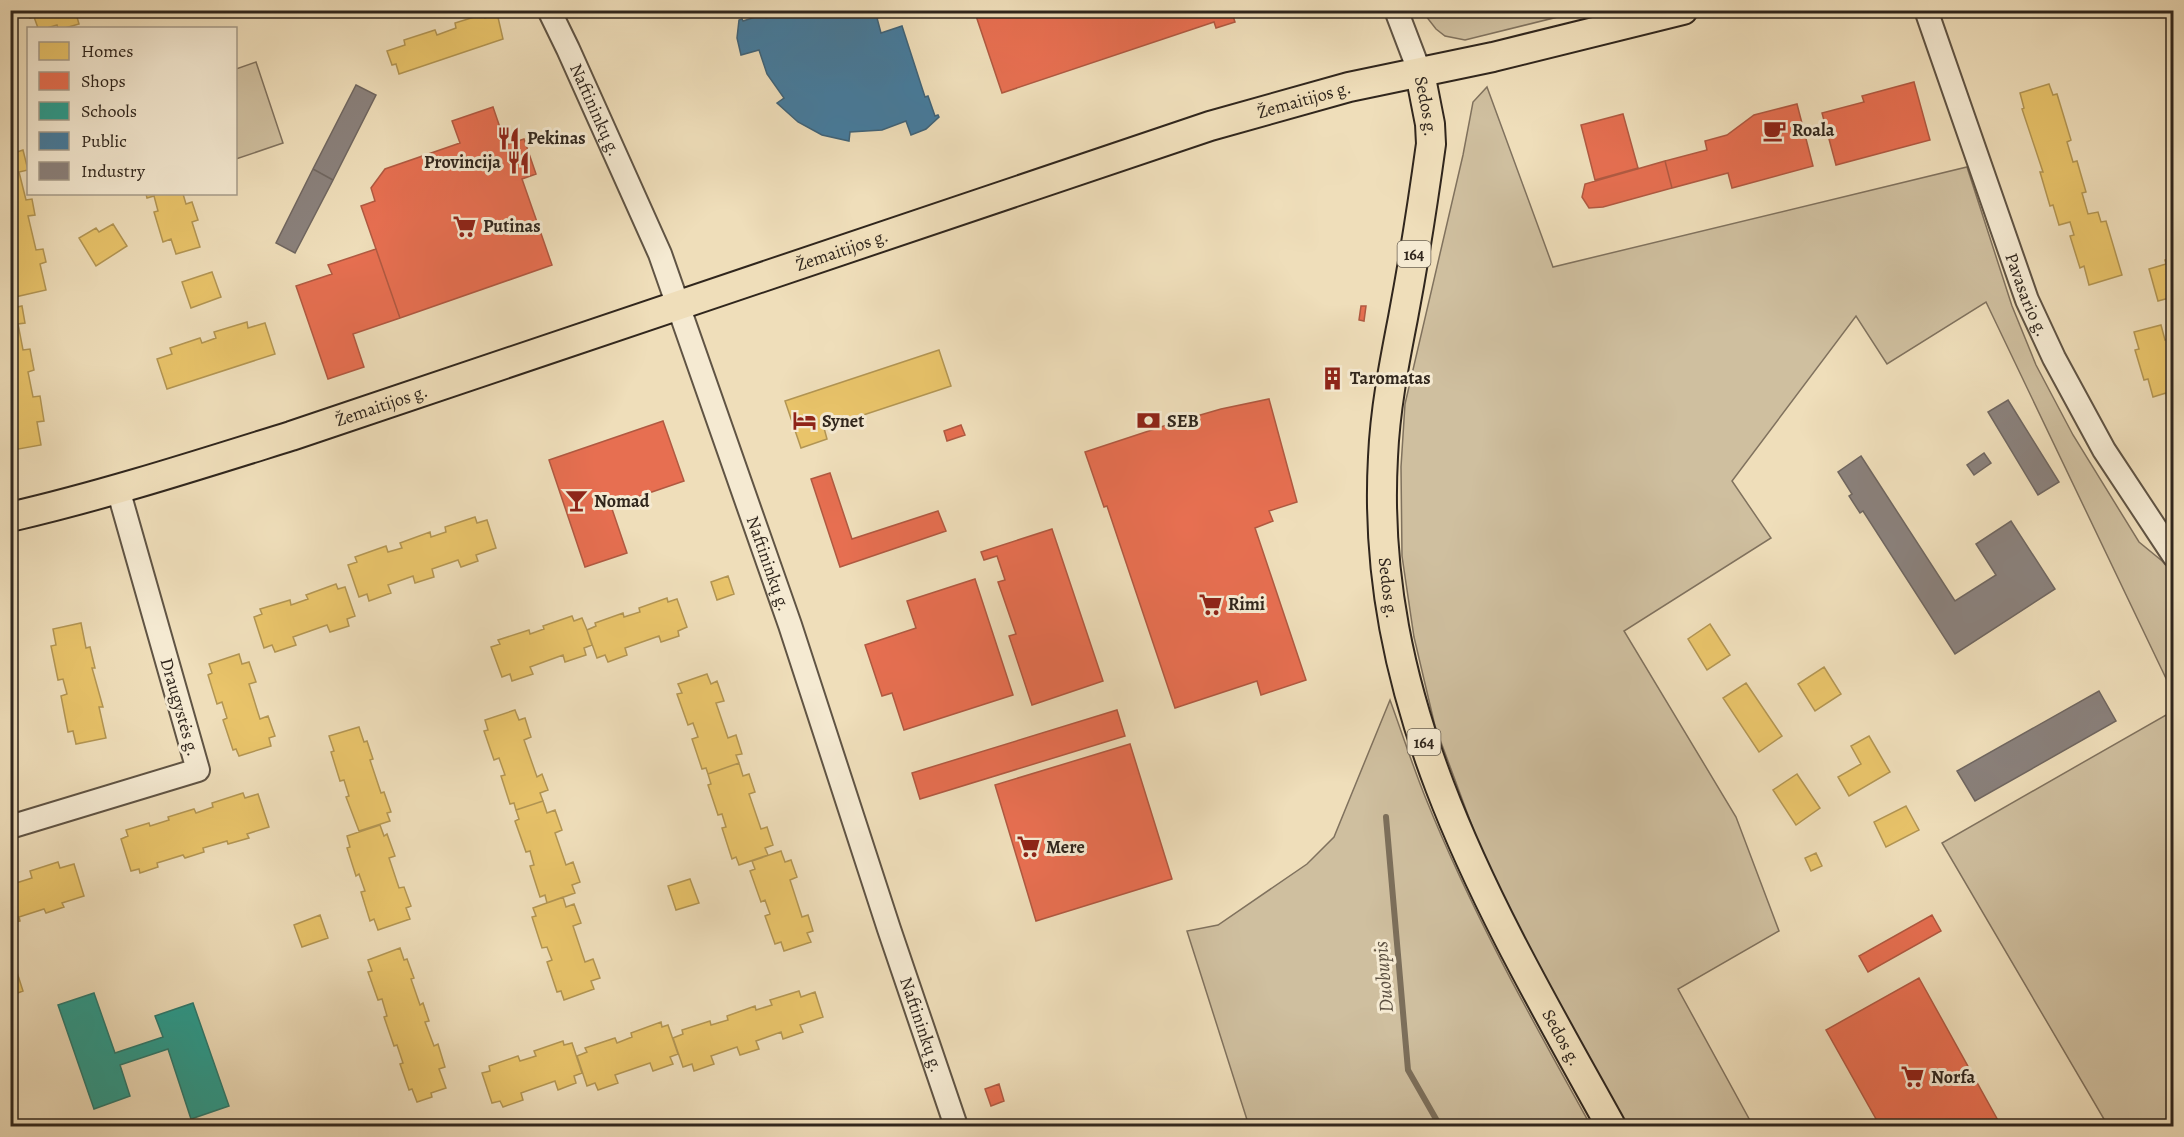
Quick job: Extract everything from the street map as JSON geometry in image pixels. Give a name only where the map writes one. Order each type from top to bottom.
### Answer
[{"type":"main road","name":"Žemaitijos g.","points":[[10,517],[118,489],[291,436],[1210,126],[1349,87],[1420,73],[1683,10]]},
{"type":"main road","name":"Sedos g.","points":[[1420,73],[1430,124],[1431,144],[1386,417],[1381,497],[1389,599],[1400,656],[1420,732],[1469,859],[1499,922],[1611,1126]]},
{"type":"street","name":"Naftininkų g.","points":[[549,10],[660,254],[790,625],[956,1126]]},
{"type":"street","name":"Sedos g.","points":[[1396,10],[1420,73]]},
{"type":"street","name":"Pavasario g.","points":[[1926,10],[2027,300],[2054,358],[2104,450],[2174,556]]},
{"type":"street","name":"Draugystės g.","points":[[10,827],[198,770],[118,489]]},
{"type":"shaded area","points":[[1422,11],[1582,11],[1465,40],[1445,36],[1436,29]]},
{"type":"shaded area","points":[[256,62],[283,143],[237,159],[237,69]]},
{"type":"shaded area","points":[[1487,87],[1553,267],[1967,167],[2012,306],[2036,365],[2073,435],[2139,542],[2167,565],[2173,575],[2173,693],[1986,302],[1887,364],[1856,316],[1732,481],[1771,538],[1624,631],[1736,817],[1779,931],[1678,989],[1753,1126],[1628,1126],[1531,956],[1488,869],[1435,726],[1414,637],[1402,556],[1401,467],[1405,404],[1463,155],[1473,102]]},
{"type":"shaded area","points":[[1390,700],[1426,799],[1463,883],[1525,1006],[1591,1126],[1249,1126],[1187,931],[1218,925],[1307,864],[1334,837]]},
{"type":"shaded area","points":[[2173,711],[2173,1126],[2108,1126],[1942,843]]},
{"type":"building: Homes","points":[[28,10],[98,10],[77,17],[79,24],[68,27],[58,27],[57,25],[38,27],[34,17],[30,18]]},
{"type":"building: Homes","points":[[497,13],[503,39],[399,74],[396,64],[392,65],[387,51],[405,45],[404,40],[435,30],[437,35],[456,28],[455,23],[484,14],[485,18]]},
{"type":"building: Homes","points":[[2049,84],[2053,95],[2057,94],[2071,140],[2067,142],[2073,162],[2077,161],[2086,192],[2082,193],[2088,214],[2098,212],[2101,222],[2106,221],[2122,275],[2089,285],[2084,266],[2080,268],[2070,236],[2074,235],[2070,222],[2059,225],[2053,205],[2050,206],[2040,172],[2043,172],[2022,109],[2024,108],[2020,93]]},
{"type":"building: Homes","points":[[15,144],[17,152],[23,150],[27,170],[19,172],[26,200],[32,199],[35,215],[28,216],[36,250],[43,249],[46,262],[40,264],[46,290],[15,297],[12,282],[10,283],[10,145]]},
{"type":"building: Homes","points":[[146,195],[183,195],[186,204],[192,202],[198,220],[192,222],[200,247],[176,254],[171,239],[163,242],[154,212],[158,211],[154,196],[147,198]]},
{"type":"building: Homes","points":[[113,224],[127,246],[96,266],[79,238],[96,228],[99,232]]},
{"type":"building: Homes","points":[[2174,257],[2174,293],[2168,294],[2169,298],[2158,301],[2149,269],[2166,264],[2165,260]]},
{"type":"building: Homes","points":[[212,272],[221,297],[191,308],[182,282]]},
{"type":"building: Homes","points":[[15,297],[17,307],[22,306],[25,323],[18,324],[23,350],[30,349],[34,370],[28,372],[33,397],[40,396],[44,421],[37,422],[41,445],[13,450],[10,436],[10,298]]},
{"type":"building: Homes","points":[[247,322],[248,328],[265,323],[275,354],[167,389],[157,359],[172,354],[170,348],[200,338],[202,343],[216,338],[214,332]]},
{"type":"building: Homes","points":[[2161,325],[2165,340],[2170,338],[2174,350],[2174,431],[2167,410],[2170,409],[2166,393],[2153,397],[2148,379],[2144,380],[2135,350],[2139,349],[2134,332]]},
{"type":"building: Homes","points":[[939,350],[951,386],[824,428],[827,439],[801,448],[785,401]]},
{"type":"building: Homes","points":[[475,517],[477,523],[487,520],[496,548],[476,555],[478,561],[461,567],[458,560],[432,569],[434,577],[415,583],[413,576],[388,585],[391,593],[369,601],[367,594],[359,597],[348,565],[357,562],[355,557],[386,546],[388,552],[402,548],[400,543],[430,532],[431,537],[446,532],[445,527]]},
{"type":"building: Homes","points":[[728,576],[734,594],[717,600],[711,582]]},
{"type":"building: Homes","points":[[336,584],[338,589],[345,587],[355,616],[347,619],[349,626],[330,632],[327,625],[293,637],[296,645],[275,652],[272,645],[264,648],[254,617],[262,614],[260,609],[290,600],[291,605],[308,599],[306,595]]},
{"type":"building: Homes","points":[[667,598],[668,602],[677,599],[687,627],[678,631],[679,636],[661,642],[659,636],[625,648],[627,655],[608,662],[605,655],[597,658],[587,630],[596,626],[595,623],[623,613],[624,617],[640,612],[639,608]]},
{"type":"building: Homes","points":[[572,616],[574,621],[582,618],[587,630],[592,645],[584,648],[586,655],[565,662],[563,655],[530,667],[533,674],[512,681],[510,674],[502,677],[491,647],[500,644],[498,640],[529,630],[530,634],[544,629],[543,626]]},
{"type":"building: Homes","points":[[81,623],[86,648],[90,647],[95,668],[92,668],[103,707],[99,707],[106,738],[76,744],[73,731],[68,732],[61,696],[67,694],[63,679],[58,680],[51,646],[56,645],[53,629]]},
{"type":"building: Homes","points":[[1710,624],[1730,655],[1707,670],[1688,639]]},
{"type":"building: Homes","points":[[239,654],[242,664],[249,662],[256,682],[249,684],[260,719],[268,716],[275,736],[269,738],[271,746],[239,756],[236,749],[233,750],[223,720],[227,718],[222,702],[217,704],[208,675],[212,673],[209,664]]},
{"type":"building: Homes","points":[[1824,667],[1841,694],[1815,711],[1798,684]]},
{"type":"building: Homes","points":[[707,674],[711,684],[717,681],[724,701],[716,703],[728,738],[736,735],[742,754],[736,755],[739,763],[708,774],[706,768],[702,769],[692,739],[698,737],[693,723],[688,725],[677,694],[682,693],[678,684]]},
{"type":"building: Homes","points":[[1746,683],[1782,736],[1759,752],[1723,698]]},
{"type":"building: Homes","points":[[515,710],[519,720],[525,718],[531,737],[524,740],[537,777],[542,774],[548,790],[540,793],[543,801],[516,810],[514,803],[510,804],[501,776],[505,775],[499,758],[494,760],[484,731],[488,730],[485,720]]},
{"type":"building: Homes","points":[[359,727],[373,759],[370,760],[381,793],[384,792],[391,812],[387,813],[390,821],[359,831],[346,797],[349,796],[344,780],[340,781],[331,752],[334,751],[329,736]]},
{"type":"building: Homes","points":[[1869,736],[1890,772],[1849,796],[1838,777],[1861,764],[1851,746]]},
{"type":"building: Homes","points":[[739,763],[743,776],[749,774],[755,792],[749,794],[761,829],[767,827],[773,845],[765,848],[768,855],[739,865],[736,857],[732,859],[722,828],[726,827],[722,814],[718,815],[708,785],[711,784],[708,774]]},
{"type":"building: Homes","points":[[1797,774],[1820,808],[1796,825],[1773,790]]},
{"type":"building: Homes","points":[[243,793],[245,798],[258,794],[269,827],[247,834],[249,838],[228,844],[227,841],[203,848],[204,852],[185,858],[183,855],[157,863],[158,867],[140,873],[139,869],[131,871],[121,839],[128,836],[126,830],[149,823],[150,826],[169,820],[168,817],[194,809],[196,813],[213,807],[212,803]]},
{"type":"building: Homes","points":[[543,801],[547,813],[555,810],[562,830],[555,833],[566,865],[573,862],[580,882],[572,885],[575,893],[547,903],[545,895],[540,897],[530,866],[534,865],[530,851],[526,852],[515,821],[519,819],[516,810]]},
{"type":"building: Homes","points":[[1906,806],[1919,830],[1886,847],[1874,822]]},
{"type":"building: Homes","points":[[380,825],[384,836],[387,834],[395,856],[389,858],[399,888],[404,887],[411,906],[406,908],[410,919],[378,930],[374,919],[370,921],[361,892],[365,891],[359,874],[356,876],[347,848],[350,847],[347,836]]},
{"type":"building: Homes","points":[[781,851],[785,862],[791,860],[797,877],[790,880],[802,917],[808,915],[813,931],[807,933],[811,942],[784,951],[781,942],[775,944],[765,916],[770,914],[765,900],[761,902],[750,871],[755,869],[752,861]]},
{"type":"building: Homes","points":[[1816,853],[1822,866],[1811,871],[1805,858]]},
{"type":"building: Homes","points":[[58,862],[60,868],[74,864],[84,896],[62,903],[64,907],[46,913],[44,909],[19,917],[20,921],[10,924],[10,877],[14,876],[16,883],[32,878],[30,871]]},
{"type":"building: Homes","points":[[690,879],[699,903],[676,910],[668,886]]},
{"type":"building: Homes","points":[[563,897],[566,907],[574,904],[581,923],[573,926],[585,962],[593,959],[600,978],[591,981],[594,989],[564,1000],[561,991],[557,992],[547,962],[552,960],[547,947],[542,948],[532,917],[536,916],[533,908]]},
{"type":"building: Homes","points":[[320,915],[328,938],[302,947],[294,925]]},
{"type":"building: Homes","points":[[400,948],[414,978],[411,979],[420,1005],[423,1003],[429,1021],[425,1022],[434,1046],[438,1044],[445,1067],[439,1069],[446,1088],[431,1093],[432,1097],[417,1102],[412,1089],[409,1090],[400,1064],[403,1063],[397,1045],[394,1046],[384,1017],[387,1016],[382,999],[378,1000],[368,972],[372,971],[368,960]]},
{"type":"building: Homes","points":[[15,966],[23,991],[10,996],[10,968]]},
{"type":"building: Homes","points":[[799,991],[801,997],[815,992],[823,1017],[800,1025],[803,1032],[783,1039],[781,1032],[756,1041],[759,1049],[740,1055],[737,1047],[711,1056],[714,1064],[694,1071],[692,1064],[683,1067],[673,1038],[683,1034],[682,1030],[710,1021],[711,1025],[728,1020],[727,1016],[755,1006],[756,1010],[772,1005],[770,1000]]},
{"type":"building: Homes","points":[[661,1022],[662,1027],[668,1025],[678,1054],[670,1057],[673,1064],[653,1071],[650,1063],[615,1075],[618,1083],[598,1090],[595,1083],[587,1086],[577,1056],[587,1052],[585,1048],[615,1038],[617,1043],[632,1037],[631,1033]]},
{"type":"building: Homes","points":[[563,1041],[564,1045],[572,1043],[582,1073],[574,1076],[576,1083],[558,1090],[555,1081],[521,1093],[523,1100],[503,1107],[500,1101],[492,1103],[482,1073],[490,1071],[489,1066],[518,1056],[520,1061],[536,1056],[534,1051]]},
{"type":"building: Shops","points":[[974,10],[1231,10],[1235,22],[1216,28],[1214,22],[1002,93]]},
{"type":"building: Shops","points":[[1914,82],[1930,140],[1836,165],[1822,113],[1864,102],[1862,96]]},
{"type":"building: Shops","points":[[1797,104],[1813,166],[1732,188],[1728,173],[1672,188],[1665,161],[1707,150],[1705,141],[1727,135],[1754,115]]},
{"type":"building: Shops","points":[[493,107],[506,145],[524,139],[536,174],[522,179],[552,265],[400,318],[361,206],[375,201],[371,188],[385,169],[460,143],[452,121]]},
{"type":"building: Shops","points":[[1623,114],[1638,168],[1595,180],[1581,125]]},
{"type":"building: Shops","points":[[1665,161],[1672,188],[1603,207],[1589,208],[1582,197],[1585,184]]},
{"type":"building: Shops","points":[[376,249],[400,318],[353,334],[364,367],[328,379],[296,286],[332,274],[328,265]]},
{"type":"building: Shops","points":[[1361,306],[1366,306],[1364,321],[1359,320]]},
{"type":"building: Shops","name":"Taromatas","points":[[1327,369],[1338,369],[1337,388],[1326,388]]},
{"type":"building: Shops","name":"Rimi","points":[[1269,399],[1297,502],[1269,511],[1273,521],[1255,528],[1306,680],[1261,695],[1257,681],[1175,708],[1107,506],[1104,507],[1085,452],[1221,409]]},
{"type":"building: Shops","points":[[663,421],[684,481],[611,506],[627,553],[585,567],[549,460]]},
{"type":"building: Shops","points":[[961,425],[965,435],[947,441],[944,431]]},
{"type":"building: Shops","points":[[830,473],[852,539],[938,511],[946,531],[840,567],[811,479]]},
{"type":"building: Shops","points":[[1052,529],[1103,681],[1032,705],[1009,636],[1016,634],[998,582],[1005,580],[997,556],[984,560],[981,552]]},
{"type":"building: Shops","points":[[975,579],[1013,695],[904,730],[892,693],[882,696],[865,645],[916,628],[907,601]]},
{"type":"building: Shops","points":[[1117,710],[1125,736],[920,799],[912,773]]},
{"type":"building: Shops","points":[[1130,744],[1172,879],[1036,921],[995,785]]},
{"type":"building: Shops","points":[[1932,915],[1941,931],[1868,972],[1859,956]]},
{"type":"building: Shops","name":"Norfa","points":[[1919,978],[2000,1124],[1997,1126],[1880,1126],[1826,1030]]},
{"type":"building: Shops","points":[[999,1084],[1004,1101],[991,1106],[985,1089]]},
{"type":"building: Schools","points":[[94,993],[115,1053],[163,1037],[155,1016],[193,1003],[229,1106],[191,1119],[168,1049],[120,1065],[130,1096],[94,1109],[58,1005]]},
{"type":"building: Public","points":[[788,10],[841,10],[842,13],[851,10],[879,10],[881,17],[877,18],[881,33],[902,26],[925,97],[928,96],[935,116],[939,117],[926,129],[911,135],[906,121],[882,130],[850,132],[849,141],[822,135],[798,122],[777,103],[784,98],[767,74],[759,50],[741,55],[737,38],[739,20],[743,21],[765,14],[766,18]]},
{"type":"building: Industry","points":[[356,85],[376,95],[333,180],[313,169]]},
{"type":"building: Industry","points":[[313,169],[333,180],[295,253],[276,243]]},
{"type":"building: Industry","points":[[2008,400],[2059,482],[2038,495],[1988,412]]},
{"type":"building: Industry","points":[[1984,453],[1991,463],[1974,475],[1967,465]]},
{"type":"building: Industry","points":[[1861,456],[1955,601],[1996,575],[1976,544],[2011,521],[2055,589],[1955,654],[1863,511],[1860,513],[1849,496],[1852,494],[1838,472]]},
{"type":"building: Industry","points":[[2099,691],[2116,721],[1975,801],[1957,771]]},
{"type":"waterway","name":"Duobupis","points":[[1386,817],[1408,1070],[1440,1126]]},
{"type":"place","name":"Roala","points":[[1774,130]]},
{"type":"place","name":"Pekinas","points":[[509,138]]},
{"type":"place","name":"Provincija","points":[[519,162]]},
{"type":"place","name":"Putinas","points":[[465,226]]},
{"type":"place","name":"Taromatas","points":[[1332,378]]},
{"type":"place","name":"Synet","points":[[804,421]]},
{"type":"place","name":"SEB","points":[[1149,421]]},
{"type":"place","name":"Nomad","points":[[576,501]]},
{"type":"place","name":"Rimi","points":[[1210,604]]},
{"type":"place","name":"Mere","points":[[1028,847]]},
{"type":"place","name":"Norfa","points":[[1913,1077]]}]
